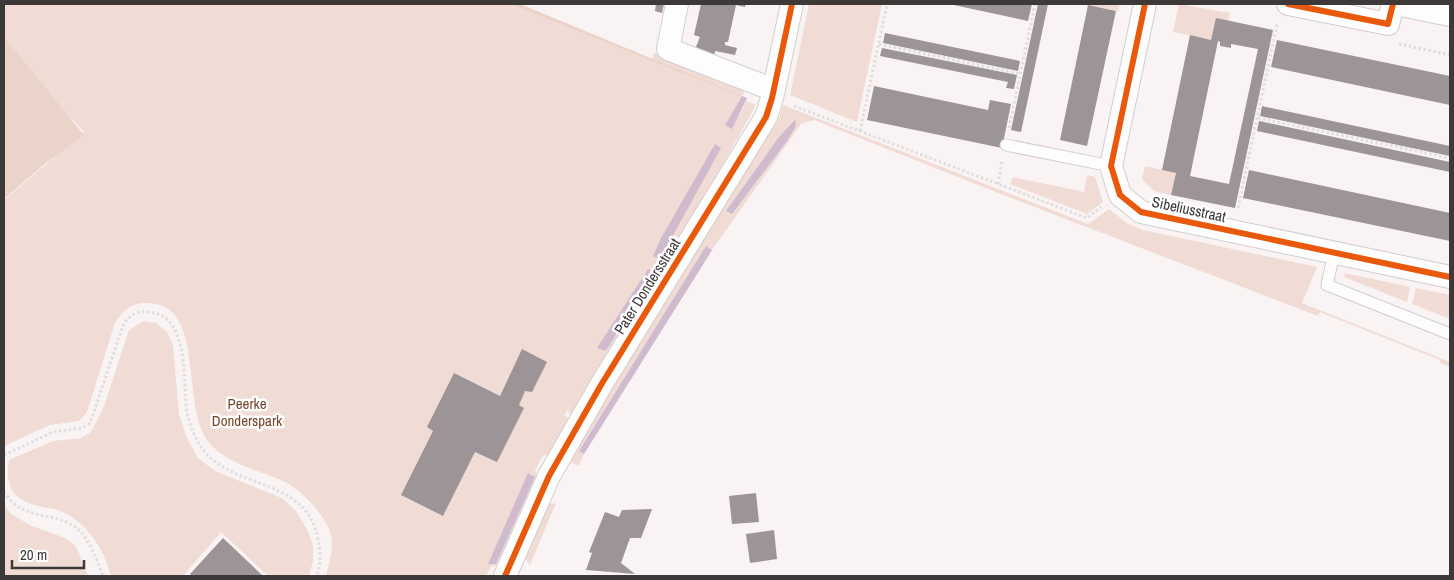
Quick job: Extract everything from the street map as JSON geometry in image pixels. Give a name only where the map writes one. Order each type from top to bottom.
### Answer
[{"type":"street","points":[[677,4],[668,49],[773,94]]},
{"type":"street","name":"Pater Dondersstraat","points":[[505,576],[549,476],[601,386],[766,117],[773,94],[792,4]]},
{"type":"street","points":[[1120,195],[1111,166],[1145,4]]},
{"type":"street","points":[[1282,13],[1392,10],[1450,15]]},
{"type":"street","name":"Sibeliusstraat","points":[[1120,195],[1141,212],[1450,277]]},
{"type":"lane","points":[[1006,145],[1111,166]]},
{"type":"lane","points":[[1334,253],[1327,285],[1450,334]]},
{"type":"path","points":[[860,132],[887,4]]},
{"type":"path","points":[[998,184],[1035,4]]},
{"type":"path","points":[[1392,10],[1385,41],[1450,55]]},
{"type":"path","points":[[1233,231],[1282,13]]},
{"type":"path","points":[[878,44],[1020,74]]},
{"type":"path","points":[[773,94],[860,132],[1087,218],[1120,195]]},
{"type":"path","points":[[1257,118],[1450,158]]},
{"type":"path","points":[[4,455],[53,432],[81,428],[89,424],[126,320],[133,314],[142,311],[160,314],[168,320],[175,330],[182,349],[187,413],[192,432],[205,453],[220,466],[284,493],[303,506],[317,530],[320,559],[317,576]]},
{"type":"path","points":[[4,492],[16,506],[36,514],[55,517],[78,529],[91,548],[103,576]]},
{"type":"green space","name":"Peerke Donderspark","points":[[4,4],[510,4],[741,97],[725,125],[741,113],[746,101],[756,105],[666,261],[573,415],[568,410],[564,415],[570,419],[551,452],[548,455],[543,455],[535,471],[538,476],[497,565],[491,567],[486,576],[326,576],[332,543],[327,525],[318,511],[305,496],[291,485],[229,459],[213,447],[202,431],[196,410],[186,340],[179,321],[167,308],[148,303],[137,304],[128,308],[118,318],[87,412],[79,421],[50,425],[4,446],[4,200],[84,132],[4,47]],"holes":[[[716,156],[653,256],[661,238]],[[654,272],[606,351],[604,351]],[[529,473],[535,477],[496,564],[488,564]]]},
{"type":"green space","points":[[809,4],[882,4],[857,122],[790,95]]},
{"type":"green space","points":[[1080,4],[1120,4],[1118,11]]},
{"type":"green space","points":[[1179,4],[1230,13],[1228,21],[1216,19],[1211,40],[1173,32]]},
{"type":"green space","points":[[654,53],[746,89],[742,96],[652,60]]},
{"type":"green space","points":[[783,105],[1088,224],[1109,209],[1128,224],[1143,230],[1317,267],[1302,303],[1450,362],[1450,366],[1441,364],[1440,360],[1320,312],[1318,316],[814,120],[801,124],[712,250],[706,246],[579,451],[584,454],[578,466],[568,460],[582,434],[726,201],[778,121]],"holes":[[[791,123],[726,211],[746,183]]]},
{"type":"green space","points":[[1145,166],[1176,173],[1171,195],[1154,191],[1142,179]]},
{"type":"green space","points":[[1087,175],[1095,177],[1103,202],[1087,214],[1010,184],[1013,177],[1084,192]]},
{"type":"green space","points":[[1345,273],[1410,287],[1407,302],[1344,277]]},
{"type":"green space","points":[[1416,288],[1450,295],[1450,319],[1412,304]]},
{"type":"green space","points":[[144,321],[156,323],[167,332],[173,346],[179,414],[186,436],[198,458],[215,471],[282,498],[296,511],[308,531],[313,546],[313,561],[309,576],[268,576],[221,532],[183,576],[111,576],[99,546],[78,522],[58,510],[41,507],[22,500],[12,490],[8,477],[9,460],[53,441],[81,438],[91,432],[104,406],[129,330]]},
{"type":"green space","points":[[556,503],[530,565],[524,557],[547,504]]},
{"type":"green space","points":[[4,505],[11,514],[32,526],[65,538],[76,546],[88,576],[4,576]]},
{"type":"shaded area","points":[[510,4],[520,4],[742,96],[741,97]]},
{"type":"shaded area","points":[[4,37],[84,135],[46,163],[4,199]]},
{"type":"shaded area","points":[[742,96],[747,98],[732,129],[725,125]]},
{"type":"shaded area","points":[[795,120],[795,128],[787,141],[732,214],[726,211],[779,137]]},
{"type":"shaded area","points":[[715,144],[721,148],[660,259],[653,256],[661,238]]},
{"type":"shaded area","points":[[706,246],[712,250],[699,271],[584,454],[579,451]]},
{"type":"shaded area","points":[[648,269],[654,272],[606,351],[597,348]]},
{"type":"shaded area","points":[[528,473],[535,477],[496,564],[488,564]]},
{"type":"building","points":[[656,4],[664,4],[662,13],[655,11]]},
{"type":"building","points":[[701,4],[746,4],[745,7],[736,5],[728,42],[725,42],[725,45],[737,48],[735,55],[715,51],[714,57],[695,49],[700,37],[694,35]]},
{"type":"building","points":[[949,4],[1032,4],[1028,21]]},
{"type":"building","points":[[1038,4],[1048,4],[1021,132],[1011,130]]},
{"type":"building","points":[[1088,5],[1116,11],[1087,146],[1060,140]]},
{"type":"building","points":[[1216,18],[1273,30],[1235,208],[1171,195],[1176,173],[1162,170],[1190,35],[1211,40]],"holes":[[[1218,41],[1220,46],[1231,48],[1231,44],[1258,49],[1229,184],[1190,176]]]},
{"type":"building","points":[[885,33],[1020,61],[1018,71],[883,43]]},
{"type":"building","points":[[1277,40],[1450,76],[1450,105],[1271,67]]},
{"type":"building","points":[[882,48],[1017,75],[1014,89],[1006,88],[1008,82],[880,56]]},
{"type":"building","points":[[874,86],[988,110],[990,100],[1011,104],[1002,148],[867,120]]},
{"type":"building","points":[[1262,106],[1450,146],[1450,156],[1260,116]]},
{"type":"building","points":[[1259,121],[1450,162],[1450,172],[1257,131]]},
{"type":"building","points":[[1249,170],[1450,213],[1450,241],[1243,198]]},
{"type":"building","points":[[522,349],[547,362],[532,392],[525,391],[519,405],[524,408],[497,462],[475,452],[443,516],[401,495],[433,431],[427,427],[454,373],[500,396]]},
{"type":"building","points":[[756,493],[759,522],[732,524],[729,496]]},
{"type":"building","points":[[652,509],[641,538],[630,538],[621,563],[635,574],[586,570],[592,553],[589,552],[605,512],[619,517],[622,510]]},
{"type":"building","points":[[774,530],[777,559],[750,563],[746,534]]},
{"type":"building","points":[[223,538],[263,576],[192,576],[190,574]]},
{"type":"cycle path","points":[[505,576],[549,476],[601,385],[766,117],[772,98],[792,4]]},
{"type":"cycle path","points":[[1145,4],[1111,166],[1120,195],[1141,212],[1450,277]]},
{"type":"cycle path","points":[[1288,4],[1388,24],[1393,4]]}]
